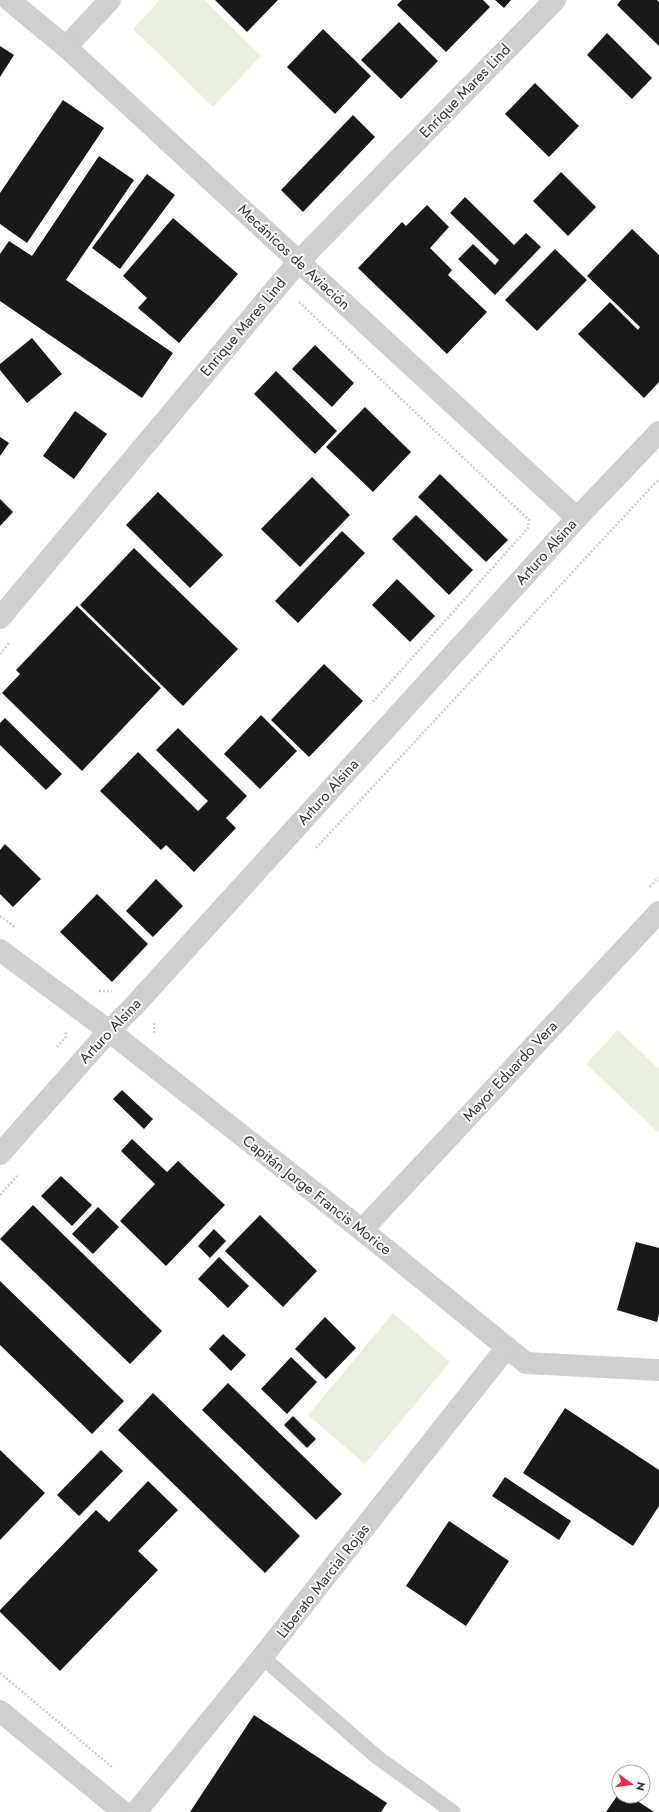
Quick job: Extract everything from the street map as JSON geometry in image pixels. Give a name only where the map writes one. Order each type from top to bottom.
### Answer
[{"type":"street","name":"Mecánicos de Aviación","points":[[9,0],[66,47],[577,518]]},
{"type":"street","points":[[66,47],[110,0]]},
{"type":"street","name":"Enrique Mares Lind","points":[[0,618],[299,261],[554,0]]},
{"type":"street","name":"Arturo Alsina","points":[[0,1154],[109,1031],[150,988],[577,518],[659,432]]},
{"type":"street","name":"Mayor Eduardo Vera","points":[[362,1230],[659,912]]},
{"type":"street","name":"Capitán Jorge Francis Morice","points":[[0,950],[109,1031],[362,1230],[526,1363],[659,1370]]},
{"type":"street","name":"Liberato Marcial Rojas","points":[[136,1812],[262,1658],[507,1347]]},
{"type":"street","points":[[0,1711],[123,1812]]},
{"type":"lane","points":[[262,1658],[377,1757],[453,1812]]},
{"type":"path","name":"Mecánicos de Aviación","points":[[292,301],[299,302],[528,520]]},
{"type":"path","name":"Arturo Alsina","points":[[311,853],[659,479]]},
{"type":"path","points":[[571,565],[576,569]]},
{"type":"path","name":"Arturo Alsina","points":[[151,1037],[155,1033],[154,1021]]},
{"type":"path","name":"Arturo Alsina","points":[[56,1049],[66,1037],[66,1031],[70,1026]]},
{"type":"path","points":[[0,1673],[114,1768]]},
{"type":"green space","points":[[160,0],[204,0],[261,56],[213,107],[133,29]]},
{"type":"green space","points":[[618,1030],[659,1069],[659,1133],[586,1064]]},
{"type":"green space","points":[[393,1313],[450,1362],[365,1464],[308,1415]]},
{"type":"building","points":[[215,0],[278,0],[247,32]]},
{"type":"building","points":[[402,0],[483,0],[490,7],[446,52],[397,5]]},
{"type":"building","points":[[495,0],[511,0],[504,8]]},
{"type":"building","points":[[621,0],[657,0],[659,2],[659,46],[617,5]]},
{"type":"building","points":[[399,22],[438,61],[401,99],[361,60]]},
{"type":"building","points":[[323,29],[371,76],[335,114],[287,67]]},
{"type":"building","points":[[607,33],[652,78],[632,99],[587,55]]},
{"type":"building","points":[[0,46],[14,55],[0,77]]},
{"type":"building","points":[[535,83],[579,126],[549,157],[505,114]]},
{"type":"building","points":[[63,100],[104,128],[27,243],[0,224],[0,193]]},
{"type":"building","points":[[353,115],[375,137],[303,212],[281,190]]},
{"type":"building","points":[[99,156],[134,180],[66,280],[173,353],[142,398],[0,301],[0,254],[9,241],[32,256]]},
{"type":"building","points":[[561,172],[596,207],[568,236],[533,201]]},
{"type":"building","points":[[147,174],[175,195],[120,269],[92,248]]},
{"type":"building","points":[[465,197],[514,245],[526,233],[541,247],[495,295],[458,259],[473,244],[495,265],[499,260],[450,213]]},
{"type":"building","points":[[427,205],[449,227],[430,248],[452,270],[448,275],[487,312],[447,354],[358,268],[402,222],[406,226]]},
{"type":"building","points":[[173,218],[238,274],[179,343],[138,308],[147,298],[123,276]]},
{"type":"building","points":[[632,229],[659,255],[659,382],[644,398],[578,334],[610,302],[638,330],[640,327],[587,276]]},
{"type":"building","points":[[555,249],[587,280],[537,331],[505,300]]},
{"type":"building","points":[[32,338],[62,374],[27,403],[0,370],[0,364]]},
{"type":"building","points":[[315,345],[354,383],[332,407],[292,369]]},
{"type":"building","points":[[276,371],[337,431],[315,454],[254,394]]},
{"type":"building","points":[[365,407],[411,452],[373,492],[326,447]]},
{"type":"building","points":[[75,411],[107,434],[74,479],[43,456]]},
{"type":"building","points":[[0,437],[9,443],[0,456]]},
{"type":"building","points":[[440,474],[508,540],[486,562],[418,497]]},
{"type":"building","points":[[312,477],[350,515],[300,567],[261,529]]},
{"type":"building","points":[[158,492],[223,555],[190,588],[126,525]]},
{"type":"building","points":[[0,499],[13,512],[0,526]]},
{"type":"building","points":[[416,515],[473,570],[449,595],[392,539]]},
{"type":"building","points":[[342,531],[365,553],[298,623],[275,601]]},
{"type":"building","points":[[134,548],[238,649],[183,706],[80,605]]},
{"type":"building","points":[[397,579],[435,616],[410,642],[372,605]]},
{"type":"building","points":[[77,606],[161,688],[82,771],[2,693],[20,674],[16,670]]},
{"type":"building","points":[[324,664],[363,701],[309,757],[271,720]]},
{"type":"building","points":[[261,715],[297,751],[260,789],[224,754]]},
{"type":"building","points":[[5,718],[62,774],[46,790],[0,745],[0,723]]},
{"type":"building","points":[[178,728],[247,796],[226,818],[236,828],[194,872],[166,845],[161,850],[100,791],[138,752],[198,811],[208,801],[156,750]]},
{"type":"building","points":[[5,844],[41,879],[13,907],[0,894],[0,850]]},
{"type":"building","points":[[156,879],[183,906],[153,937],[126,911]]},
{"type":"building","points":[[97,894],[148,944],[112,982],[60,932]]},
{"type":"building","points":[[122,1090],[153,1119],[144,1129],[113,1099]]},
{"type":"building","points":[[132,1139],[167,1172],[178,1161],[225,1205],[166,1266],[120,1221],[155,1184],[121,1151]]},
{"type":"building","points":[[61,1176],[92,1205],[72,1226],[41,1196]]},
{"type":"building","points":[[33,1205],[162,1331],[130,1364],[0,1239]]},
{"type":"building","points":[[98,1207],[119,1227],[93,1254],[72,1234]]},
{"type":"building","points":[[260,1215],[317,1271],[283,1307],[225,1251]]},
{"type":"building","points":[[214,1229],[226,1241],[210,1258],[198,1246]]},
{"type":"building","points":[[636,1242],[659,1248],[659,1314],[657,1322],[617,1310]]},
{"type":"building","points":[[219,1257],[249,1286],[228,1308],[198,1279]]},
{"type":"building","points":[[0,1281],[124,1401],[92,1434],[0,1345]]},
{"type":"building","points":[[325,1317],[356,1348],[326,1379],[295,1349]]},
{"type":"building","points":[[223,1334],[246,1355],[231,1371],[209,1349]]},
{"type":"building","points":[[291,1357],[317,1382],[287,1414],[261,1389]]},
{"type":"building","points":[[228,1383],[342,1494],[316,1520],[202,1410]]},
{"type":"building","points":[[153,1393],[300,1536],[265,1573],[118,1430]]},
{"type":"building","points":[[565,1408],[659,1470],[659,1506],[633,1546],[523,1473]]},
{"type":"building","points":[[293,1416],[316,1439],[307,1448],[284,1425]]},
{"type":"building","points":[[0,1450],[45,1493],[0,1540]]},
{"type":"building","points":[[101,1450],[123,1471],[79,1516],[57,1495]]},
{"type":"building","points":[[505,1477],[571,1521],[559,1540],[492,1496]]},
{"type":"building","points":[[148,1481],[178,1510],[138,1551],[158,1570],[60,1671],[0,1612],[0,1610],[96,1510],[109,1522]]},
{"type":"building","points":[[449,1521],[509,1561],[466,1626],[406,1586]]},
{"type":"building","points":[[254,1715],[387,1803],[381,1812],[190,1812]]},
{"type":"building","points":[[611,1804],[642,1804],[654,1812],[606,1812]]}]
